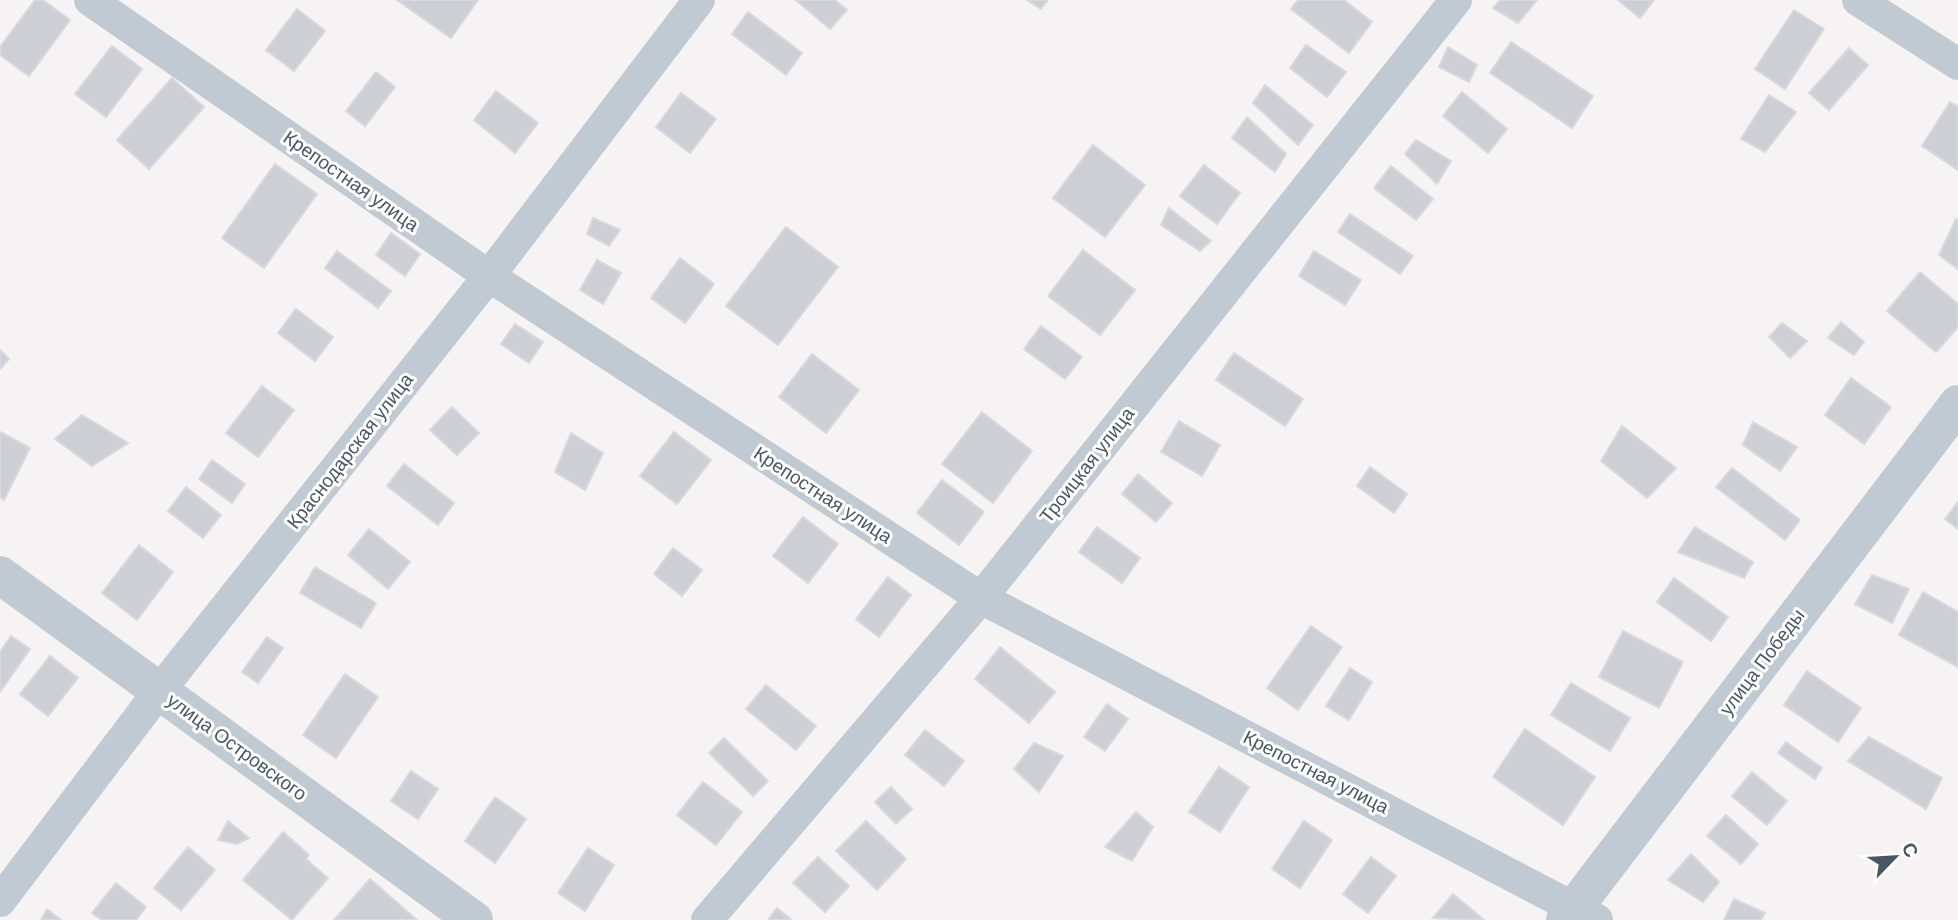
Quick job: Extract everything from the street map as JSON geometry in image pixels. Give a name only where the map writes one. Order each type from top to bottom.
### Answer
[{"type":"street","name":"Крепостная улица","points":[[90,0],[489,276],[981,598],[1579,916]]},
{"type":"street","name":"Краснодарская улица","points":[[0,901],[160,690],[489,276],[699,0]]},
{"type":"street","name":"Троицкая улица","points":[[707,920],[981,598],[1457,0]]},
{"type":"street","points":[[1858,0],[1958,64]]},
{"type":"street","name":"улица Победы","points":[[1579,916],[1958,404]]},
{"type":"street","name":"улица Островского","points":[[0,575],[474,920]]},
{"type":"building","points":[[35,0],[43,0],[70,20],[29,76],[0,55],[0,47]]},
{"type":"building","points":[[397,0],[478,0],[451,38]]},
{"type":"building","points":[[796,0],[835,0],[847,10],[830,29]]},
{"type":"building","points":[[1027,0],[1048,0],[1041,9]]},
{"type":"building","points":[[1298,0],[1344,0],[1372,22],[1349,53],[1291,9]]},
{"type":"building","points":[[1500,0],[1537,0],[1518,23],[1493,8]]},
{"type":"building","points":[[1618,0],[1654,0],[1640,18]]},
{"type":"building","points":[[297,9],[325,31],[294,71],[266,50]]},
{"type":"building","points":[[1794,10],[1824,29],[1785,89],[1755,69]]},
{"type":"building","points":[[748,12],[802,53],[786,75],[732,34]]},
{"type":"building","points":[[1511,42],[1593,96],[1572,128],[1490,73]]},
{"type":"building","points":[[1306,45],[1346,72],[1327,97],[1290,68]]},
{"type":"building","points":[[112,46],[142,69],[106,117],[75,94]]},
{"type":"building","points":[[1448,47],[1477,65],[1469,82],[1439,67]]},
{"type":"building","points":[[1849,48],[1868,65],[1829,110],[1809,93]]},
{"type":"building","points":[[376,72],[395,87],[365,126],[346,111]]},
{"type":"building","points":[[172,78],[204,107],[149,169],[117,140]]},
{"type":"building","points":[[1265,85],[1313,125],[1298,145],[1253,103]]},
{"type":"building","points":[[496,91],[538,123],[515,153],[474,120]]},
{"type":"building","points":[[1462,92],[1507,129],[1488,153],[1443,116]]},
{"type":"building","points":[[681,93],[716,119],[690,153],[656,127]]},
{"type":"building","points":[[1769,95],[1796,112],[1765,152],[1741,139]]},
{"type":"building","points":[[1950,102],[1958,107],[1958,170],[1922,146]]},
{"type":"building","points":[[1247,117],[1286,154],[1275,172],[1232,138]]},
{"type":"building","points":[[1416,140],[1451,161],[1437,184],[1405,154]]},
{"type":"building","points":[[1093,145],[1145,185],[1105,237],[1053,198]]},
{"type":"building","points":[[275,164],[317,194],[264,268],[222,238]]},
{"type":"building","points":[[1204,165],[1240,193],[1217,224],[1180,196]]},
{"type":"building","points":[[1391,166],[1433,199],[1416,220],[1374,188]]},
{"type":"building","points":[[1169,208],[1211,241],[1200,251],[1161,225]]},
{"type":"building","points":[[1350,214],[1413,256],[1400,274],[1338,232]]},
{"type":"building","points":[[593,218],[620,230],[609,246],[587,234]]},
{"type":"building","points":[[1956,219],[1958,220],[1958,269],[1939,255]]},
{"type":"building","points":[[786,227],[838,267],[778,345],[726,306]]},
{"type":"building","points":[[391,233],[420,254],[405,276],[376,255]]},
{"type":"building","points":[[1083,250],[1135,290],[1100,335],[1048,296]]},
{"type":"building","points":[[337,251],[391,291],[378,308],[325,268]]},
{"type":"building","points":[[1314,251],[1361,280],[1345,305],[1299,276]]},
{"type":"building","points":[[680,258],[714,284],[685,323],[651,298]]},
{"type":"building","points":[[597,260],[621,273],[603,304],[580,290]]},
{"type":"building","points":[[1920,272],[1958,304],[1958,327],[1936,352],[1887,311]]},
{"type":"building","points":[[296,309],[333,337],[315,361],[278,333]]},
{"type":"building","points":[[1841,322],[1864,342],[1854,355],[1828,338]]},
{"type":"building","points":[[1782,323],[1807,341],[1790,358],[1769,337]]},
{"type":"building","points":[[515,324],[543,342],[529,363],[501,344]]},
{"type":"building","points":[[1041,326],[1082,357],[1065,379],[1024,349]]},
{"type":"building","points":[[0,350],[9,359],[0,369]]},
{"type":"building","points":[[1234,353],[1303,399],[1285,426],[1216,380]]},
{"type":"building","points":[[812,354],[859,390],[826,433],[779,397]]},
{"type":"building","points":[[1851,378],[1891,407],[1864,444],[1825,415]]},
{"type":"building","points":[[262,386],[294,410],[258,457],[226,433]]},
{"type":"building","points":[[452,407],[479,433],[457,455],[430,430]]},
{"type":"building","points":[[982,412],[1032,451],[993,503],[942,464]]},
{"type":"building","points":[[82,415],[128,443],[92,466],[55,439]]},
{"type":"building","points":[[1179,421],[1220,445],[1202,476],[1161,452]]},
{"type":"building","points":[[1753,422],[1797,447],[1780,471],[1743,445]]},
{"type":"building","points":[[1622,426],[1676,468],[1647,498],[1601,461]]},
{"type":"building","points":[[0,432],[30,448],[4,500],[0,497]]},
{"type":"building","points":[[674,432],[711,460],[677,504],[640,476]]},
{"type":"building","points":[[571,433],[603,453],[585,490],[555,472]]},
{"type":"building","points":[[212,460],[245,484],[232,503],[199,479]]},
{"type":"building","points":[[404,464],[454,503],[438,525],[387,486]]},
{"type":"building","points":[[1370,467],[1407,494],[1394,513],[1357,486]]},
{"type":"building","points":[[1732,468],[1800,520],[1785,540],[1716,487]]},
{"type":"building","points":[[1138,474],[1172,503],[1156,522],[1122,494]]},
{"type":"building","points":[[942,480],[984,512],[959,545],[917,513]]},
{"type":"building","points":[[186,487],[221,515],[203,538],[168,511]]},
{"type":"building","points":[[1958,502],[1958,529],[1945,519]]},
{"type":"building","points":[[803,517],[838,544],[808,583],[773,556]]},
{"type":"building","points":[[1097,527],[1140,558],[1122,583],[1079,552]]},
{"type":"building","points":[[1695,527],[1753,562],[1744,578],[1678,552]]},
{"type":"building","points":[[369,529],[410,562],[388,589],[348,555]]},
{"type":"building","points":[[139,545],[173,572],[137,620],[102,593]]},
{"type":"building","points":[[673,548],[702,570],[682,596],[654,574]]},
{"type":"building","points":[[315,567],[376,603],[361,628],[300,593]]},
{"type":"building","points":[[1872,575],[1909,589],[1892,623],[1855,604]]},
{"type":"building","points":[[888,577],[911,595],[879,637],[856,619]]},
{"type":"building","points":[[1674,578],[1728,617],[1711,641],[1657,602]]},
{"type":"building","points":[[1923,592],[1958,612],[1958,667],[1899,635]]},
{"type":"building","points":[[1311,626],[1342,647],[1298,710],[1267,688]]},
{"type":"building","points":[[1623,631],[1683,662],[1659,708],[1599,677]]},
{"type":"building","points":[[11,636],[30,649],[0,692],[0,652]]},
{"type":"building","points":[[267,637],[283,648],[258,683],[242,672]]},
{"type":"building","points":[[1000,647],[1055,692],[1029,723],[975,679]]},
{"type":"building","points":[[50,656],[78,678],[48,716],[20,694]]},
{"type":"building","points":[[1350,668],[1372,682],[1349,720],[1326,706]]},
{"type":"building","points":[[1807,671],[1861,708],[1838,742],[1784,705]]},
{"type":"building","points":[[345,674],[378,697],[336,758],[303,735]]},
{"type":"building","points":[[1571,683],[1630,718],[1610,751],[1551,715]]},
{"type":"building","points":[[766,685],[816,726],[796,750],[746,709]]},
{"type":"building","points":[[1107,704],[1128,719],[1105,751],[1084,737]]},
{"type":"building","points":[[1525,729],[1595,777],[1563,825],[1493,777]]},
{"type":"building","points":[[925,730],[964,761],[944,786],[905,755]]},
{"type":"building","points":[[1869,737],[1942,778],[1926,809],[1848,761]]},
{"type":"building","points":[[724,738],[768,781],[753,796],[709,753]]},
{"type":"building","points":[[1786,742],[1822,768],[1815,779],[1778,753]]},
{"type":"building","points":[[1034,743],[1063,756],[1039,792],[1014,769]]},
{"type":"building","points":[[1219,767],[1249,787],[1220,832],[1189,812]]},
{"type":"building","points":[[411,771],[438,789],[418,819],[391,801]]},
{"type":"building","points":[[1752,772],[1787,801],[1767,825],[1732,796]]},
{"type":"building","points":[[703,782],[742,812],[716,845],[677,815]]},
{"type":"building","points":[[891,787],[912,809],[896,824],[875,802]]},
{"type":"building","points":[[495,797],[526,819],[495,863],[465,841]]},
{"type":"building","points":[[1136,812],[1153,827],[1132,861],[1105,847]]},
{"type":"building","points":[[1726,815],[1758,844],[1741,864],[1707,836]]},
{"type":"building","points":[[228,821],[249,838],[237,844],[218,840]]},
{"type":"building","points":[[866,821],[906,859],[877,890],[836,851]]},
{"type":"building","points":[[1304,821],[1332,840],[1300,888],[1272,869]]},
{"type":"building","points":[[283,832],[309,855],[306,859],[328,878],[292,920],[243,880]]},
{"type":"building","points":[[188,847],[215,870],[181,910],[154,888]]},
{"type":"building","points":[[588,848],[614,865],[585,911],[558,893]]},
{"type":"building","points":[[1691,854],[1719,882],[1703,902],[1668,880]]},
{"type":"building","points":[[818,857],[849,886],[825,912],[793,883]]},
{"type":"building","points":[[1371,857],[1396,876],[1368,913],[1343,894]]},
{"type":"building","points":[[370,879],[417,920],[334,920]]},
{"type":"building","points":[[116,883],[146,907],[136,920],[102,920],[92,913]]},
{"type":"building","points":[[1453,894],[1484,920],[1433,918]]},
{"type":"building","points":[[1734,899],[1765,913],[1761,920],[1724,920]]},
{"type":"building","points":[[777,908],[792,920],[768,920]]},
{"type":"building","points":[[47,909],[61,920],[41,920]]}]
